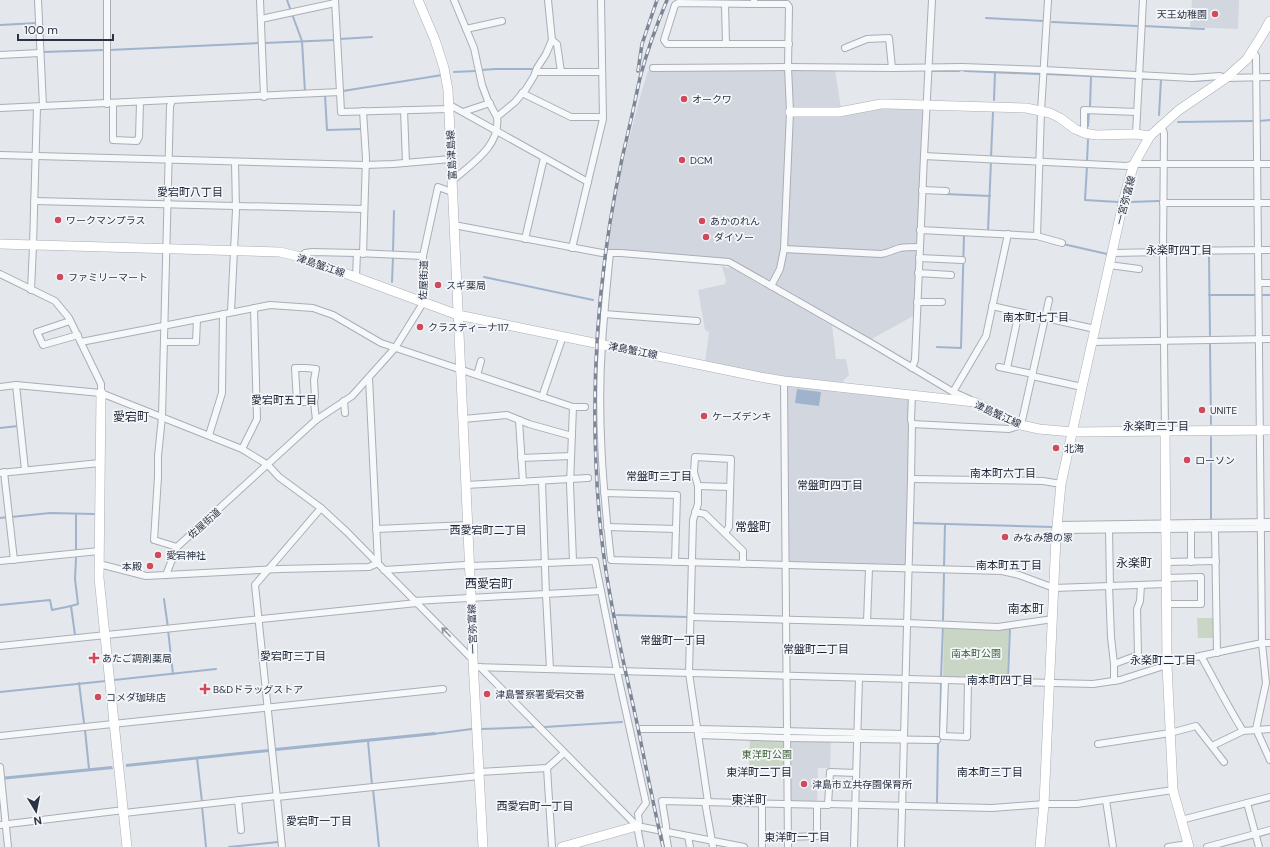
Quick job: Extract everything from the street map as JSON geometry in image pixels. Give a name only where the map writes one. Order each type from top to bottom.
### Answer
[{"type":"main road","name":"富島津島線","points":[[418,0],[442,60],[448,90],[458,315]]},
{"type":"main road","name":"一宮弥富線","points":[[1040,847],[1044,804],[1052,619],[1061,484],[1126,190],[1134,164],[1150,136],[1179,110],[1226,78],[1247,59],[1270,21]]},
{"type":"main road","points":[[790,112],[839,112],[881,104],[1026,108],[1041,111],[1060,118],[1075,129],[1084,133],[1096,135],[1136,134],[1150,136]]},
{"type":"main road","name":"津島蟹江線","points":[[0,244],[280,252],[301,257],[458,315],[760,377],[974,402],[1021,425],[1039,429],[1072,432],[1270,430]]},
{"type":"main road","name":"一宮弥富線","points":[[458,315],[483,847]]},
{"type":"main road","points":[[101,393],[99,578],[128,847]]},
{"type":"main road","points":[[1165,431],[1167,664],[1173,790],[1188,846]]},
{"type":"main road","points":[[562,847],[637,826]]},
{"type":"street","points":[[31,290],[34,246],[36,156],[40,107],[38,0]]},
{"type":"street","points":[[107,0],[110,104],[113,140],[137,141],[139,137],[140,103]]},
{"type":"street","points":[[260,0],[264,97]]},
{"type":"street","points":[[452,181],[486,151],[498,124],[497,117],[482,85],[474,48],[456,0]]},
{"type":"street","points":[[497,117],[515,102],[522,93],[534,76],[552,40],[548,0]]},
{"type":"street","points":[[572,248],[603,117],[601,0]]},
{"type":"street","points":[[912,368],[915,360],[919,247],[932,0]]},
{"type":"street","points":[[1037,236],[1041,111],[1048,0]]},
{"type":"street","points":[[1136,134],[1143,0]]},
{"type":"street","points":[[261,19],[335,1],[341,112],[404,110],[448,106],[463,112],[588,182]]},
{"type":"street","points":[[771,286],[780,269],[784,249],[790,112],[788,67],[789,44],[789,8],[787,4],[754,2],[725,4],[678,3],[675,5],[664,40],[667,44],[789,44]]},
{"type":"street","points":[[725,4],[726,44]]},
{"type":"street","points":[[466,29],[502,20]]},
{"type":"street","points":[[845,48],[867,39],[889,38],[892,68]]},
{"type":"street","points":[[552,40],[557,44],[561,72]]},
{"type":"street","points":[[1253,51],[1256,56],[1262,643],[1266,683],[1256,729],[1270,760]]},
{"type":"street","points":[[0,55],[40,53]]},
{"type":"street","points":[[653,68],[928,67],[1044,70],[1192,78],[1220,76],[1226,78],[1270,77]]},
{"type":"street","points":[[536,72],[602,72]]},
{"type":"street","points":[[0,108],[140,103],[340,92]]},
{"type":"street","points":[[522,93],[571,117],[603,117]]},
{"type":"street","points":[[172,101],[170,106],[162,417],[158,456],[154,540],[177,547]]},
{"type":"street","points":[[463,112],[490,103]]},
{"type":"street","points":[[404,110],[406,163]]},
{"type":"street","points":[[1084,133],[1084,110],[1137,112]]},
{"type":"street","points":[[356,277],[364,209],[365,165],[363,111]]},
{"type":"street","points":[[1161,126],[1164,133],[1163,251],[1165,431]]},
{"type":"street","points":[[0,155],[365,165],[451,159]]},
{"type":"street","points":[[924,156],[1127,166],[1134,164],[1270,164]]},
{"type":"street","points":[[525,239],[544,158]]},
{"type":"street","points":[[231,312],[235,162]]},
{"type":"street","name":"佐屋街道","points":[[166,575],[177,547],[316,420],[352,396],[395,348],[423,303],[423,256],[438,187],[452,192]]},
{"type":"street","points":[[922,190],[946,191]]},
{"type":"street","points":[[34,200],[364,209]]},
{"type":"street","points":[[1163,204],[1270,203]]},
{"type":"street","points":[[454,225],[602,253],[729,262],[953,392],[974,402]]},
{"type":"street","points":[[920,230],[1037,236],[1062,243]]},
{"type":"street","points":[[953,392],[986,336],[1008,234]]},
{"type":"street","points":[[784,249],[881,254],[892,252],[899,248],[919,247]]},
{"type":"street","points":[[1112,253],[1270,250]]},
{"type":"street","points":[[301,257],[305,253],[360,253],[423,256]]},
{"type":"street","points":[[610,253],[604,314],[600,393],[601,451],[611,560],[1002,571],[1019,575],[1054,588],[1142,584],[1201,577],[1201,604],[1166,604]]},
{"type":"street","points":[[919,258],[962,260]]},
{"type":"street","points":[[1109,265],[1139,269]]},
{"type":"street","points":[[918,273],[951,275]]},
{"type":"street","points":[[0,274],[54,302],[70,320],[101,384],[101,393]]},
{"type":"street","points":[[1258,283],[1270,283]]},
{"type":"street","points":[[912,424],[1009,429],[1021,425],[1050,300]]},
{"type":"street","points":[[917,302],[942,302]]},
{"type":"street","points":[[81,342],[270,305],[313,308],[333,315],[381,342],[395,348],[573,407],[585,407]]},
{"type":"street","points":[[992,306],[1095,329]]},
{"type":"street","points":[[242,449],[257,419],[254,308]]},
{"type":"street","points":[[1007,368],[1019,312]]},
{"type":"street","points":[[210,435],[222,393],[222,314]]},
{"type":"street","points":[[604,314],[697,321]]},
{"type":"street","points":[[165,342],[196,342],[197,319]]},
{"type":"street","points":[[70,320],[37,332],[43,345],[78,335]]},
{"type":"street","points":[[542,397],[563,336]]},
{"type":"street","points":[[1092,342],[1270,339]]},
{"type":"street","points":[[476,375],[481,361]]},
{"type":"street","points":[[999,367],[1082,387]]},
{"type":"street","points":[[314,402],[297,402],[295,368],[316,370],[314,380],[316,397],[314,402],[316,420]]},
{"type":"street","points":[[369,378],[378,563]]},
{"type":"street","points":[[784,381],[788,847]]},
{"type":"street","points":[[16,385],[24,470]]},
{"type":"street","points":[[0,387],[16,385],[101,393],[210,435],[242,449],[268,465],[278,477],[321,508],[347,532],[475,665],[637,826],[688,836],[712,844],[744,847]]},
{"type":"street","points":[[901,847],[911,479],[912,424],[910,420],[912,395]]},
{"type":"street","points":[[344,401],[345,413]]},
{"type":"street","points":[[573,407],[570,484],[573,561]]},
{"type":"street","points":[[463,419],[507,416],[572,436]]},
{"type":"street","points":[[519,420],[523,482]]},
{"type":"street","points":[[521,458],[572,456]]},
{"type":"street","points":[[712,844],[689,673],[693,520],[698,504],[698,486],[694,472],[695,457],[730,459],[729,527],[725,533]]},
{"type":"street","points":[[14,560],[2,473],[100,463]]},
{"type":"street","points":[[466,485],[588,478]]},
{"type":"street","points":[[911,479],[1043,481],[1061,484]]},
{"type":"street","points":[[542,480],[550,669]]},
{"type":"street","points":[[698,486],[730,487]]},
{"type":"street","points":[[604,493],[677,495],[675,562]]},
{"type":"street","points":[[282,847],[255,585],[321,508]]},
{"type":"street","points":[[696,512],[705,514],[744,551],[743,564]]},
{"type":"street","points":[[1057,528],[1109,530],[1165,527],[1191,530],[1261,525],[1270,522]]},
{"type":"street","points":[[376,529],[468,525]]},
{"type":"street","points":[[1057,528],[1261,525],[1270,528]]},
{"type":"street","points":[[607,527],[676,529]]},
{"type":"street","points":[[1215,529],[1216,653]]},
{"type":"street","points":[[1109,530],[1109,586],[1114,681]]},
{"type":"street","points":[[1191,530],[1191,562]]},
{"type":"street","points":[[0,561],[99,551]]},
{"type":"street","points":[[384,570],[465,565],[596,561],[617,671],[646,803],[638,814],[639,822],[637,826],[641,847]]},
{"type":"street","points":[[1166,562],[1216,561]]},
{"type":"street","points":[[99,564],[146,576],[280,569],[369,567],[378,563]]},
{"type":"street","points":[[867,622],[869,568]]},
{"type":"street","points":[[1114,664],[1138,655],[1137,609],[1140,602],[1142,584]]},
{"type":"street","points":[[0,646],[259,620],[416,602],[601,591]]},
{"type":"street","points":[[1262,592],[1270,592]]},
{"type":"street","points":[[691,617],[998,627],[1052,619]]},
{"type":"street","points":[[475,665],[550,669],[1092,684],[1114,681],[1167,664],[1201,656],[1262,643],[1270,643]]},
{"type":"street","points":[[1201,656],[1243,731]]},
{"type":"street","points":[[854,847],[859,678]]},
{"type":"street","points":[[945,680],[943,736],[967,737],[968,681]]},
{"type":"street","points":[[0,736],[443,689]]},
{"type":"street","points":[[1098,744],[1170,733],[1196,726],[1224,762]]},
{"type":"street","points":[[641,729],[787,738],[857,736],[904,737],[937,740]]},
{"type":"street","points":[[1212,746],[1243,731],[1270,729]]},
{"type":"street","points":[[698,732],[787,731],[857,736]]},
{"type":"street","points":[[3,825],[547,768],[564,753]]},
{"type":"street","points":[[0,766],[3,825],[8,847]]},
{"type":"street","points":[[547,768],[552,847]]},
{"type":"street","points":[[828,804],[830,772],[856,773]]},
{"type":"street","points":[[668,847],[662,801],[992,808],[1044,804],[1077,804],[1173,790]]},
{"type":"street","points":[[1181,820],[1270,797]]},
{"type":"street","points":[[238,800],[241,830]]},
{"type":"street","points":[[1106,800],[1112,847]]},
{"type":"street","points":[[762,803],[762,847]]},
{"type":"street","points":[[1247,803],[1260,847]]},
{"type":"street","points":[[788,837],[817,836],[817,805]]},
{"type":"street","points":[[1207,847],[1270,830]]},
{"type":"street","points":[[688,836],[690,847]]},
{"type":"street","points":[[1168,847],[1188,846]]},
{"type":"shaded area","name":"天王幼稚園","points":[[1192,0],[1239,0],[1238,29],[1190,27]]},
{"type":"shaded area","points":[[787,69],[835,70],[841,108],[924,103],[915,315],[870,340],[730,260],[608,249],[620,175],[648,71]]},
{"type":"shaded area","points":[[722,266],[731,268],[832,326],[836,359],[846,359],[849,375],[840,384],[783,378],[705,362],[709,332],[705,330],[698,290],[725,284],[726,281]]},
{"type":"shaded area","points":[[790,385],[910,400],[906,565],[904,567],[788,562],[787,388]]},
{"type":"shaded area","name":"津島市立共存園保育所","points":[[790,739],[831,740],[830,768],[818,768],[817,802],[792,801],[791,799]]},
{"type":"green space","points":[[1197,618],[1213,618],[1213,638],[1198,638]]},
{"type":"green space","name":"南本町公園","points":[[944,627],[1009,628],[1007,678],[943,677]]},
{"type":"green space","name":"東洋町公園","points":[[750,738],[784,740],[784,770],[749,769]]},
{"type":"water","points":[[797,389],[821,392],[819,406],[795,403]]},
{"type":"water","points":[[435,732],[436,735],[276,751],[275,748]]},
{"type":"water","points":[[269,749],[269,752],[126,767],[126,764]]},
{"type":"water","points":[[112,766],[113,769],[0,780],[0,777]]},
{"type":"waterway","points":[[287,0],[291,11]]},
{"type":"waterway","points":[[292,14],[302,41],[305,92]]},
{"type":"waterway","points":[[986,18],[1044,21]]},
{"type":"waterway","points":[[1052,22],[1137,26]]},
{"type":"waterway","points":[[0,25],[37,23]]},
{"type":"waterway","points":[[1144,26],[1204,29]]},
{"type":"waterway","points":[[340,39],[372,37]]},
{"type":"waterway","points":[[264,43],[335,40]]},
{"type":"waterway","points":[[109,50],[260,43]]},
{"type":"waterway","points":[[43,50],[43,52],[104,50]]},
{"type":"waterway","points":[[481,70],[533,69]]},
{"type":"waterway","points":[[454,72],[476,71]]},
{"type":"waterway","points":[[932,71],[959,71]]},
{"type":"waterway","points":[[965,71],[1039,74]]},
{"type":"waterway","points":[[994,100],[995,72]]},
{"type":"waterway","points":[[1046,74],[1134,78]]},
{"type":"waterway","points":[[343,91],[442,75]]},
{"type":"waterway","points":[[1090,107],[1091,76]]},
{"type":"waterway","points":[[1142,79],[1162,79]]},
{"type":"waterway","points":[[1159,115],[1161,79]]},
{"type":"waterway","points":[[1191,81],[1210,80]]},
{"type":"waterway","points":[[325,95],[327,130],[361,129]]},
{"type":"waterway","points":[[991,157],[993,112]]},
{"type":"waterway","points":[[1088,126],[1089,113]]},
{"type":"waterway","points":[[1259,121],[1270,120]]},
{"type":"waterway","points":[[1178,122],[1255,121]]},
{"type":"waterway","points":[[1087,161],[1088,140]]},
{"type":"waterway","points":[[988,231],[991,161]]},
{"type":"waterway","points":[[1087,166],[1085,200],[1118,202]]},
{"type":"waterway","points":[[945,194],[990,196]]},
{"type":"waterway","points":[[1129,202],[1159,201]]},
{"type":"waterway","points":[[393,252],[394,211]]},
{"type":"waterway","points":[[937,347],[961,348],[964,235],[966,235]]},
{"type":"waterway","points":[[1063,244],[1107,254]]},
{"type":"waterway","points":[[392,282],[393,257]]},
{"type":"waterway","points":[[1209,257],[1210,335]]},
{"type":"waterway","points":[[484,277],[593,300]]},
{"type":"waterway","points":[[1209,295],[1255,295]]},
{"type":"waterway","points":[[1261,295],[1270,295]]},
{"type":"waterway","points":[[1210,344],[1211,424]]},
{"type":"waterway","points":[[0,428],[18,426]]},
{"type":"waterway","points":[[1211,437],[1211,519]]},
{"type":"waterway","points":[[11,517],[50,513],[94,514]]},
{"type":"waterway","points":[[76,514],[76,550]]},
{"type":"waterway","points":[[0,518],[8,517]]},
{"type":"waterway","points":[[912,523],[1053,527]]},
{"type":"waterway","points":[[944,567],[945,524]]},
{"type":"waterway","points":[[75,635],[71,606],[78,604],[75,579],[76,558]]},
{"type":"waterway","points":[[943,620],[944,572]]},
{"type":"waterway","points":[[164,599],[168,628]]},
{"type":"waterway","points":[[0,605],[50,600],[52,610],[71,606]]},
{"type":"waterway","points":[[617,615],[688,617]]},
{"type":"waterway","points":[[941,677],[943,626]]},
{"type":"waterway","points":[[1008,678],[1010,628]]},
{"type":"waterway","points":[[168,630],[173,674]]},
{"type":"waterway","points":[[114,680],[216,669]]},
{"type":"waterway","points":[[0,692],[106,681]]},
{"type":"waterway","points":[[79,683],[84,723]]},
{"type":"waterway","points":[[936,737],[940,737],[941,683]]},
{"type":"waterway","points":[[545,727],[622,722]]},
{"type":"waterway","points":[[482,729],[534,727]]},
{"type":"waterway","points":[[433,734],[472,729]]},
{"type":"waterway","points":[[85,730],[89,769]]},
{"type":"waterway","points":[[368,741],[372,785]]},
{"type":"waterway","points":[[937,804],[938,742]]},
{"type":"waterway","points":[[197,758],[202,802]]},
{"type":"waterway","points":[[373,789],[379,847]]},
{"type":"waterway","points":[[202,806],[206,847]]},
{"type":"waterway","points":[[229,847],[278,842]]},
{"type":"railway","points":[[638,71],[642,44],[657,0]]},
{"type":"railway","points":[[663,847],[617,631],[604,558],[597,481],[595,379],[603,276],[619,175],[641,74],[653,36],[667,0]]},
{"type":"place","name":"天王幼稚園","points":[[1215,14]]},
{"type":"place","name":"オークワ","points":[[684,99]]},
{"type":"place","name":"DCM","points":[[682,160]]},
{"type":"place","name":"ワークマンプラス","points":[[58,220]]},
{"type":"place","name":"あかのれん","points":[[702,221]]},
{"type":"place","name":"ダイソー","points":[[706,237]]},
{"type":"place","name":"ファミリーマート","points":[[60,277]]},
{"type":"place","name":"スギ薬局","points":[[438,285]]},
{"type":"place","name":"クラスティーナ117","points":[[420,327]]},
{"type":"place","name":"UNITE","points":[[1202,410]]},
{"type":"place","name":"ケーズデンキ","points":[[704,416]]},
{"type":"place","name":"北海","points":[[1056,448]]},
{"type":"place","name":"ローソン","points":[[1187,460]]},
{"type":"place","name":"みなみ憩の家","points":[[1005,537]]},
{"type":"place","name":"愛宕神社","points":[[158,555]]},
{"type":"place","name":"本殿","points":[[150,566]]},
{"type":"place","name":"あたご調剤薬局","points":[[94,658]]},
{"type":"place","name":"B&Dドラッグストア","points":[[205,689]]},
{"type":"place","name":"津島警察署愛宕交番","points":[[487,694]]},
{"type":"place","name":"コメダ珈琲店","points":[[98,697]]},
{"type":"place","name":"津島市立共存園保育所","points":[[804,784]]},
{"type":"district","name":"愛宕町八丁目","points":[[190,192]]},
{"type":"district","name":"永楽町四丁目","points":[[1179,250]]},
{"type":"district","name":"南本町七丁目","points":[[1036,317]]},
{"type":"district","name":"愛宕町五丁目","points":[[284,400]]},
{"type":"district","name":"愛宕町","points":[[131,417]]},
{"type":"district","name":"永楽町三丁目","points":[[1156,426]]},
{"type":"district","name":"南本町六丁目","points":[[1003,473]]},
{"type":"district","name":"常盤町三丁目","points":[[659,476]]},
{"type":"district","name":"常盤町四丁目","points":[[830,485]]},
{"type":"district","name":"常盤町","points":[[753,527]]},
{"type":"district","name":"西愛宕町二丁目","points":[[488,530]]},
{"type":"district","name":"永楽町","points":[[1134,563]]},
{"type":"district","name":"南本町五丁目","points":[[1009,565]]},
{"type":"district","name":"西愛宕町","points":[[489,584]]},
{"type":"district","name":"南本町","points":[[1026,609]]},
{"type":"district","name":"常盤町一丁目","points":[[673,640]]},
{"type":"district","name":"常盤町二丁目","points":[[816,649]]},
{"type":"district","name":"愛宕町三丁目","points":[[293,656]]},
{"type":"district","name":"永楽町二丁目","points":[[1163,660]]},
{"type":"district","name":"南本町四丁目","points":[[1000,680]]},
{"type":"district","name":"東洋町二丁目","points":[[759,772]]},
{"type":"district","name":"南本町三丁目","points":[[990,772]]},
{"type":"district","name":"東洋町","points":[[749,800]]},
{"type":"district","name":"西愛宕町一丁目","points":[[535,806]]},
{"type":"district","name":"愛宕町一丁目","points":[[319,821]]},
{"type":"district","name":"東洋町一丁目","points":[[797,837]]}]
